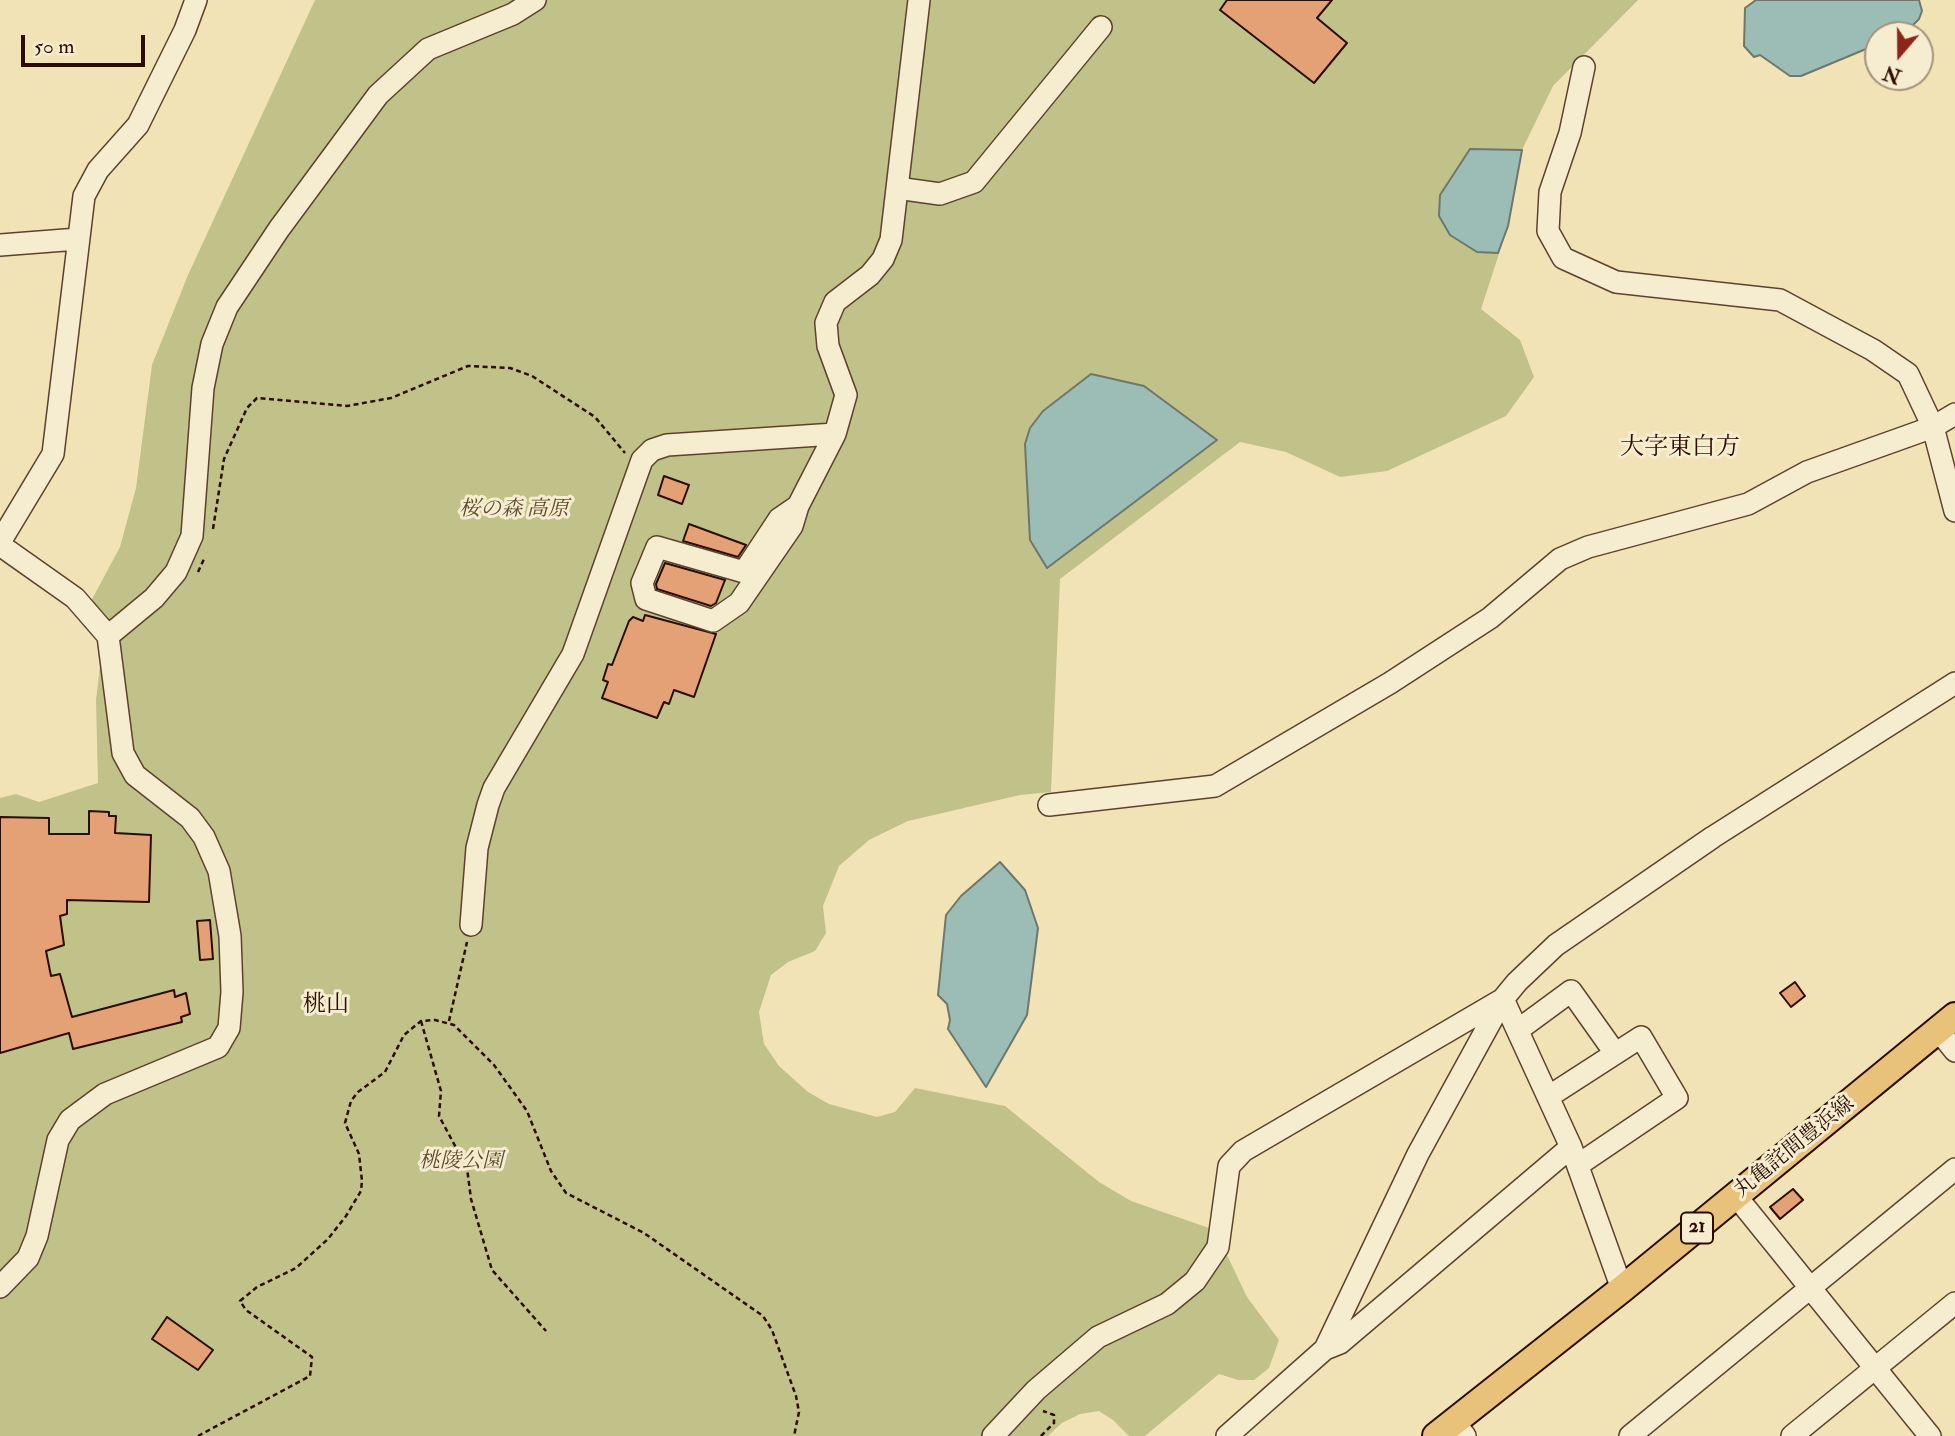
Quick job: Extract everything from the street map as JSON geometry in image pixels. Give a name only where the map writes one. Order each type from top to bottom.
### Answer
[{"type":"main road","name":"丸亀詫間豊浜線","points":[[1452,1431],[1946,1023]]},
{"type":"street","points":[[0,1287],[28,1258],[37,1236],[58,1140],[70,1120],[105,1094],[218,1047],[229,1028],[230,936],[219,871],[204,837],[190,818],[135,775],[123,753],[108,636],[75,598],[0,544],[32,495],[53,454],[84,196],[99,170],[138,125],[185,30],[196,0]]},
{"type":"street","points":[[108,636],[154,598],[176,572],[192,536],[203,388],[212,344],[227,307],[279,229],[378,95],[418,58],[428,50],[513,14],[534,0]]},
{"type":"street","points":[[798,506],[779,519],[744,572],[657,547],[642,583],[646,599],[713,621],[724,616],[756,583],[792,526],[798,506],[835,433],[846,395],[828,346],[826,323],[835,302],[870,275],[883,259],[891,240],[919,0]]},
{"type":"street","points":[[897,188],[940,194],[974,182],[1101,27]]},
{"type":"street","points":[[1584,67],[1570,133],[1550,192],[1548,231],[1563,258],[1616,282],[1780,300],[1873,349],[1909,374],[1933,427],[1955,511]]},
{"type":"street","points":[[0,245],[78,239]]},
{"type":"street","points":[[1049,805],[1215,786],[1390,683],[1490,618],[1560,559],[1588,547],[1748,504],[1807,472],[1933,427],[1955,414]]},
{"type":"street","points":[[471,925],[478,848],[494,788],[573,654],[638,469],[652,450],[667,445],[835,433]]},
{"type":"street","points":[[993,1436],[1040,1386],[1098,1337],[1167,1304],[1195,1280],[1219,1247],[1229,1166],[1243,1151],[1503,999],[1556,945],[1713,837],[1955,683]]},
{"type":"street","points":[[1518,1030],[1571,991],[1615,1053]]},
{"type":"street","points":[[1503,999],[1575,1156],[1622,1289]]},
{"type":"street","points":[[1325,1349],[1418,1154],[1503,999]]},
{"type":"street","points":[[1946,1023],[1955,1051]]},
{"type":"street","points":[[1227,1436],[1325,1349],[1340,1343],[1575,1156],[1677,1098],[1641,1037],[1548,1097]]},
{"type":"street","points":[[1630,1436],[1955,1169]]},
{"type":"street","points":[[1735,1196],[1930,1436]]},
{"type":"street","points":[[1792,1436],[1955,1303]]},
{"type":"path","points":[[211,537],[224,459],[247,408],[257,398],[347,406],[391,398],[468,366],[510,368],[532,376],[595,417],[638,469]]},
{"type":"path","points":[[198,573],[207,550]]},
{"type":"path","points":[[449,1022],[471,925]]},
{"type":"path","points":[[421,1021],[441,1091],[439,1116],[467,1168],[471,1199],[492,1270],[546,1331]]},
{"type":"path","points":[[198,1436],[310,1376],[312,1357],[246,1310],[240,1301],[257,1287],[296,1268],[328,1239],[346,1216],[361,1191],[362,1181],[359,1154],[345,1123],[351,1101],[358,1092],[385,1072],[404,1035],[421,1021],[449,1022],[494,1065],[527,1111],[551,1171],[566,1193],[644,1233],[763,1316],[772,1330],[796,1396],[799,1412],[794,1436]]},
{"type":"path","points":[[1040,1386],[1043,1412],[1054,1415],[1054,1423],[1041,1436]]},
{"type":"green space","points":[[315,0],[1638,0],[1553,86],[1522,150],[1508,226],[1481,309],[1520,340],[1534,377],[1506,416],[1387,471],[1340,477],[1286,452],[1240,442],[1060,579],[1051,792],[1020,795],[908,821],[869,840],[839,866],[823,906],[826,933],[815,951],[788,962],[771,975],[759,1012],[764,1044],[779,1066],[808,1092],[829,1104],[877,1117],[895,1112],[915,1088],[1005,1106],[1099,1182],[1131,1201],[1215,1230],[1247,1297],[1279,1340],[1269,1368],[1254,1380],[1238,1380],[1219,1374],[1145,1436],[1129,1436],[1099,1411],[1080,1414],[1062,1423],[1048,1436],[0,1436],[0,798],[16,794],[39,802],[98,783],[96,700],[102,650],[90,603],[120,547],[136,488],[152,365],[188,275]]},
{"type":"water","points":[[1756,0],[1919,0],[1922,11],[1917,21],[1864,21],[1864,50],[1801,76],[1790,76],[1760,55],[1754,57],[1744,46],[1745,8]]},
{"type":"water","points":[[1470,149],[1522,150],[1508,226],[1498,253],[1477,252],[1450,235],[1439,216],[1440,195]]},
{"type":"water","points":[[1091,374],[1144,386],[1217,440],[1047,568],[1030,540],[1025,444],[1030,428],[1043,411]]},
{"type":"water","points":[[1000,862],[1025,890],[1038,928],[1027,1015],[986,1087],[948,1029],[950,1020],[947,1004],[938,995],[946,915],[961,896]]},
{"type":"building","points":[[1227,0],[1332,0],[1317,18],[1347,43],[1314,83],[1220,10]]},
{"type":"building","points":[[664,476],[689,485],[682,504],[658,495]]},
{"type":"building","points":[[689,524],[746,545],[738,557],[683,541]]},
{"type":"building","points":[[665,563],[725,580],[716,603],[711,606],[657,589],[656,584]]},
{"type":"building","points":[[645,615],[716,634],[694,697],[674,690],[669,704],[664,702],[657,718],[602,698],[608,682],[603,680],[608,664],[612,665],[629,621],[633,617],[643,621]]},
{"type":"building","points":[[89,811],[109,812],[109,816],[116,816],[115,833],[151,835],[149,902],[67,900],[67,914],[60,916],[64,945],[46,951],[51,976],[60,974],[72,1017],[174,990],[175,997],[186,993],[190,1014],[181,1017],[182,1022],[73,1049],[69,1033],[0,1053],[0,817],[49,818],[49,834],[89,834]]},
{"type":"building","points":[[210,920],[213,959],[200,960],[197,921]]},
{"type":"building","points":[[1795,982],[1805,996],[1791,1007],[1780,993]]},
{"type":"building","points":[[1793,1189],[1803,1200],[1780,1219],[1770,1207]]},
{"type":"building","points":[[167,1317],[213,1350],[198,1370],[152,1339]]},
{"type":"district","name":"大字東白方","points":[[1680,449]]},
{"type":"district","name":"桃山","points":[[326,1006]]},
{"type":"park label","name":"桜の森 高原","points":[[514,510]]},
{"type":"park label","name":"桃陵公園","points":[[461,1162]]}]
